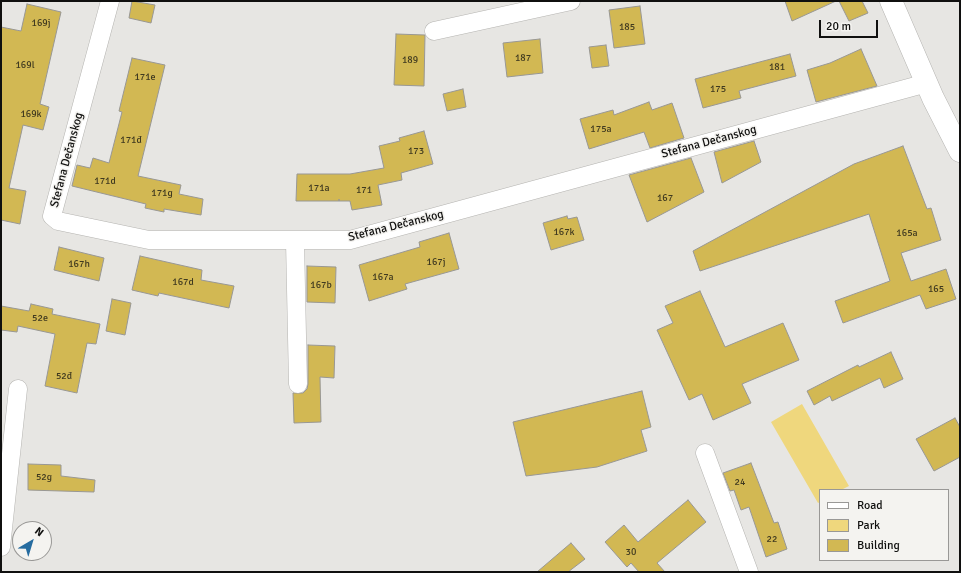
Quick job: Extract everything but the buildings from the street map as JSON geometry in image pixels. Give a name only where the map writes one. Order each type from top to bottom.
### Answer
[{"type":"main road","points":[[891,1],[927,84],[960,151]]},
{"type":"street","name":"Stefana Dečanskog","points":[[110,1],[52,216],[58,221],[150,240],[350,240],[927,84]]},
{"type":"street","points":[[434,32],[572,1]]},
{"type":"street","points":[[295,241],[298,384]]},
{"type":"street","points":[[1,547],[18,389]]},
{"type":"street","points":[[705,452],[749,572]]},
{"type":"green space","points":[[802,404],[849,486],[843,489],[819,489],[818,503],[771,422]]}]
